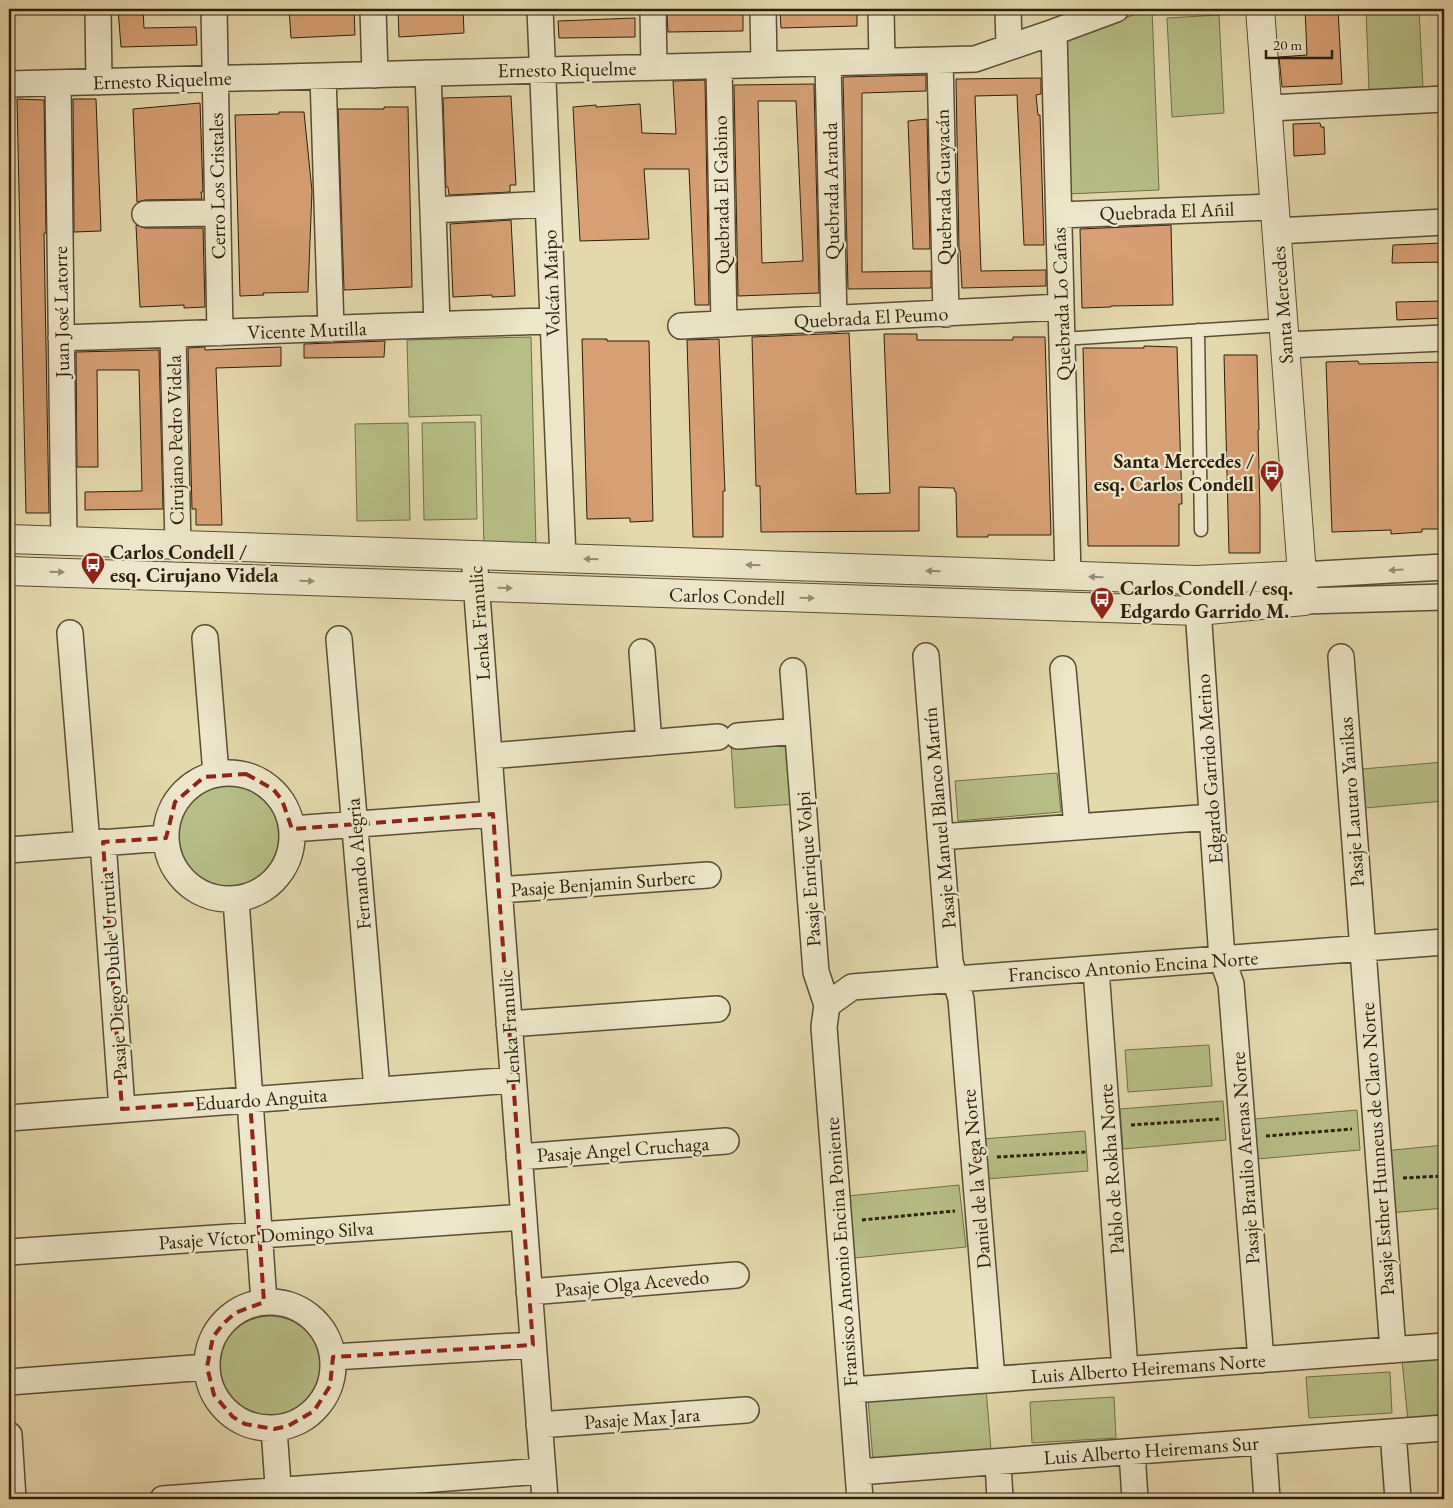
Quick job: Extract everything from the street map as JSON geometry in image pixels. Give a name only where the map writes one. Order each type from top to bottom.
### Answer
[{"type":"street","points":[[98,9],[99,82]]},
{"type":"street","name":"Cerro Los Cristales","points":[[214,9],[220,333]]},
{"type":"street","points":[[373,9],[375,75]]},
{"type":"street","name":"Volcán Maipo","points":[[540,9],[563,558]]},
{"type":"street","points":[[654,9],[654,67]]},
{"type":"street","points":[[763,9],[764,64]]},
{"type":"street","points":[[881,9],[882,61]]},
{"type":"street","points":[[1008,9],[1009,47]]},
{"type":"street","name":"Ernesto Riquelme","points":[[9,84],[975,59],[1116,9]]},
{"type":"street","name":"Santa Mercedes","points":[[1260,9],[1304,601]]},
{"type":"street","name":"Quebrada Lo Cañas","points":[[1054,32],[1068,576]]},
{"type":"street","name":"Quebrada Guayacán","points":[[940,60],[946,314]]},
{"type":"street","name":"Quebrada Aranda","points":[[828,63],[834,319]]},
{"type":"street","name":"Quebrada El Gabino","points":[[719,66],[724,324]]},
{"type":"street","points":[[428,73],[438,324]]},
{"type":"street","points":[[323,76],[331,329]]},
{"type":"street","name":"Juan José Latorre","points":[[58,83],[64,541]]},
{"type":"street","points":[[1268,108],[1444,99]]},
{"type":"street","points":[[433,210],[548,204]]},
{"type":"street","points":[[145,214],[217,213]]},
{"type":"street","name":"Quebrada El Añil","points":[[1058,215],[1444,222]]},
{"type":"street","name":"Quebrada El Peumo","points":[[681,326],[1061,307]]},
{"type":"street","name":"Vicente Mutilla","points":[[62,338],[553,321]]},
{"type":"street","name":"Cirujano Pedro Videla","points":[[173,335],[178,545]]},
{"type":"street","points":[[1284,335],[1444,338]]},
{"type":"street","name":"Carlos Condell","points":[[9,539],[1196,580],[1444,567]]},
{"type":"street","name":"Lenka Franulic","points":[[474,555],[545,1499]]},
{"type":"street","name":"Carlos Condell","points":[[9,570],[476,588],[1198,611],[1304,601],[1444,597]]},
{"type":"street","name":"Edgardo Garrido Merino","points":[[1196,580],[1222,959]]},
{"type":"street","name":"Pasaje Diego Duble Urrutia","points":[[70,633],[95,843],[122,1109]]},
{"type":"street","points":[[205,638],[216,774]]},
{"type":"street","name":"Fernando Alegria","points":[[339,639],[377,1090]]},
{"type":"street","points":[[642,652],[649,743]]},
{"type":"street","name":"Pasaje Manuel Blanco Martín","points":[[926,656],[950,962],[956,979]]},
{"type":"street","name":"Pasaje Lautaro Yanikas","points":[[1341,657],[1362,948]]},
{"type":"street","points":[[1062,669],[1077,827]]},
{"type":"street","name":"Pasaje Enrique Volpi","points":[[793,671],[816,972],[827,1005]]},
{"type":"street","points":[[489,756],[798,731]]},
{"type":"street","points":[[231,772],[246,774],[260,780],[273,789],[282,800],[289,814],[292,829],[289,857],[283,870],[262,890],[250,896],[236,899],[206,895],[193,888],[182,878],[174,866],[168,852],[166,838],[166,825],[176,802],[193,784],[216,774],[231,772]]},
{"type":"street","points":[[292,829],[493,814]]},
{"type":"street","points":[[940,837],[1212,817]]},
{"type":"street","points":[[9,850],[166,838]]},
{"type":"street","name":"Pasaje Benjamin Surberc","points":[[499,890],[708,876]]},
{"type":"street","points":[[236,899],[264,1302]]},
{"type":"street","name":"Francisco Antonio Encina Norte","points":[[827,1005],[852,987],[1444,942]]},
{"type":"street","name":"Pasaje Esther Hunneus de Claro Norte","points":[[1362,948],[1393,1350]]},
{"type":"street","name":"Pasaje Braulio Arenas Norte","points":[[1222,959],[1232,984],[1261,1360]]},
{"type":"street","name":"Pablo de Rokha Norte","points":[[1096,968],[1125,1370]]},
{"type":"street","name":"Daniel de la Vega Norte","points":[[956,979],[962,999],[992,1379]]},
{"type":"street","name":"Fransisco Antonio Encina Poniente","points":[[827,1005],[824,1027],[860,1499]]},
{"type":"street","points":[[509,1024],[717,1009]]},
{"type":"street","name":"Eduardo Anguita","points":[[9,1118],[513,1080]]},
{"type":"street","name":"Pasaje Angel Cruchaga","points":[[519,1157],[726,1141]]},
{"type":"street","name":"Pasaje Víctor Domingo Silva","points":[[9,1252],[524,1217]]},
{"type":"street","name":"Pasaje Olga Acevedo","points":[[529,1292],[736,1275]]},
{"type":"street","points":[[264,1302],[281,1303],[296,1307],[310,1316],[321,1327],[329,1341],[333,1357],[333,1372],[324,1400],[302,1420],[288,1426],[274,1428],[252,1426],[233,1417],[222,1407],[214,1395],[209,1382],[207,1368],[208,1352],[213,1337],[235,1313],[249,1306],[264,1302]]},
{"type":"street","points":[[333,1357],[533,1345]]},
{"type":"street","name":"Luis Alberto Heiremans Norte","points":[[852,1390],[1444,1346]]},
{"type":"street","points":[[9,1382],[207,1368]]},
{"type":"street","name":"Pasaje Max Jara","points":[[539,1426],[746,1410]]},
{"type":"street","points":[[274,1428],[279,1495]]},
{"type":"street","name":"Luis Alberto Heiremans Sur","points":[[858,1472],[1444,1428]]},
{"type":"street","points":[[1393,1432],[1398,1499]]},
{"type":"street","points":[[9,1435],[14,1499]]},
{"type":"street","points":[[1263,1442],[1267,1499]]},
{"type":"street","points":[[1132,1452],[1135,1499]]},
{"type":"street","points":[[998,1462],[1000,1499]]},
{"type":"street","points":[[162,1499],[279,1495],[543,1471]]},
{"type":"lane","points":[[1198,330],[1201,530]]},
{"type":"lane","points":[[1062,340],[1198,330],[1284,335]]},
{"type":"path","points":[[974,1158],[1108,1139],[1243,1128],[1376,1127]]},
{"type":"path","points":[[1380,1180],[1444,1176]]},
{"type":"path","points":[[839,1222],[978,1209]]},
{"type":"highlighted area","points":[[246,774],[273,789],[282,800],[292,829],[493,814],[533,1345],[333,1357],[330,1386],[314,1411],[288,1426],[274,1429],[245,1424],[233,1417],[214,1395],[207,1367],[213,1337],[223,1324],[235,1313],[264,1302],[250,1100],[122,1109],[103,842],[166,838],[175,802],[204,777]]},
{"type":"green space","points":[[1152,9],[1159,190],[1067,194],[1060,43]]},
{"type":"green space","points":[[1366,9],[1419,9],[1423,88],[1369,91]]},
{"type":"green space","points":[[1219,15],[1224,113],[1172,117],[1167,18]]},
{"type":"green space","points":[[531,337],[536,548],[484,550],[481,415],[409,417],[407,340]]},
{"type":"green space","points":[[475,422],[477,519],[424,520],[422,423]]},
{"type":"green space","points":[[408,423],[410,520],[357,521],[355,424]]},
{"type":"green space","points":[[793,739],[798,804],[735,808],[731,743]]},
{"type":"green space","points":[[1444,762],[1444,801],[1365,808],[1362,769]]},
{"type":"green space","points":[[1057,773],[1061,812],[958,821],[955,781]]},
{"type":"green space","points":[[229,785],[249,789],[266,800],[277,817],[281,837],[277,857],[266,874],[249,885],[229,889],[209,885],[192,874],[181,857],[177,837],[181,817],[192,800],[209,789]]},
{"type":"green space","points":[[1209,1045],[1212,1086],[1128,1092],[1125,1050]]},
{"type":"green space","points":[[1223,1101],[1226,1140],[1123,1149],[1120,1109]]},
{"type":"green space","points":[[1357,1110],[1360,1150],[1257,1159],[1254,1119]]},
{"type":"green space","points":[[1085,1131],[1088,1171],[986,1179],[982,1139]]},
{"type":"green space","points":[[1444,1145],[1444,1208],[1390,1213],[1384,1151]]},
{"type":"green space","points":[[959,1185],[966,1247],[854,1258],[847,1196]]},
{"type":"green space","points":[[270,1316],[290,1320],[299,1324],[307,1331],[314,1339],[318,1348],[322,1368],[318,1388],[314,1397],[307,1405],[299,1412],[290,1416],[270,1420],[250,1416],[241,1412],[233,1405],[226,1397],[222,1388],[218,1368],[222,1348],[226,1339],[233,1331],[241,1324],[250,1320]]},
{"type":"green space","points":[[1444,1355],[1444,1418],[1408,1422],[1402,1360]]},
{"type":"green space","points":[[1390,1372],[1392,1413],[1309,1418],[1306,1377]]},
{"type":"green space","points":[[986,1388],[991,1450],[873,1461],[868,1399]]},
{"type":"green space","points":[[1114,1397],[1116,1438],[1032,1443],[1030,1402]]},
{"type":"building","points":[[118,9],[143,9],[144,28],[196,27],[197,45],[121,47]]},
{"type":"building","points":[[289,9],[354,9],[355,35],[291,38]]},
{"type":"building","points":[[398,9],[463,9],[464,33],[399,37]]},
{"type":"building","points":[[857,9],[857,26],[781,28],[780,10]]},
{"type":"building","points":[[1305,9],[1338,9],[1342,84],[1282,87],[1279,57],[1307,55]]},
{"type":"building","points":[[743,12],[743,31],[668,32],[667,14]]},
{"type":"building","points":[[635,18],[635,37],[559,38],[558,21]]},
{"type":"building","points":[[926,75],[926,91],[862,93],[862,272],[931,271],[931,288],[848,289],[843,77]]},
{"type":"building","points":[[1041,78],[1041,94],[1036,95],[1038,115],[1040,115],[1044,245],[1024,245],[1017,95],[975,96],[981,271],[1046,270],[1046,286],[962,288],[959,250],[956,79]]},
{"type":"building","points":[[705,80],[709,305],[695,305],[689,169],[644,169],[649,239],[580,241],[573,107],[640,104],[642,133],[676,134],[673,81]]},
{"type":"building","points":[[814,84],[819,293],[738,296],[734,85]],"holes":[[[758,101],[796,101],[803,261],[762,263]]]},
{"type":"building","points":[[511,96],[516,185],[510,185],[510,192],[449,195],[448,187],[446,187],[443,98]]},
{"type":"building","points":[[17,99],[44,100],[46,233],[44,233],[49,513],[26,513]]},
{"type":"building","points":[[73,99],[96,99],[101,231],[74,232]]},
{"type":"building","points":[[200,103],[202,199],[145,200],[137,202],[133,109]]},
{"type":"building","points":[[384,107],[408,107],[412,287],[344,290],[338,109],[384,109]]},
{"type":"building","points":[[279,112],[304,112],[312,191],[308,292],[263,293],[264,295],[240,296],[235,115],[279,114]]},
{"type":"building","points":[[927,119],[930,249],[913,249],[908,121]]},
{"type":"building","points":[[1320,123],[1321,127],[1324,127],[1325,154],[1294,156],[1293,124]]},
{"type":"building","points":[[511,220],[515,296],[453,297],[450,224]]},
{"type":"building","points":[[136,225],[145,228],[203,228],[205,307],[184,308],[184,305],[140,307]]},
{"type":"building","points":[[1171,225],[1173,305],[1082,308],[1080,229]]},
{"type":"building","points":[[1444,243],[1444,262],[1392,263],[1393,245]]},
{"type":"building","points":[[1444,301],[1444,318],[1397,320],[1396,302]]},
{"type":"building","points":[[849,333],[856,494],[890,493],[884,334],[917,334],[917,340],[1013,340],[1013,337],[1045,337],[1051,535],[957,537],[956,492],[954,488],[919,487],[919,531],[761,532],[760,486],[756,486],[752,337]]},
{"type":"building","points":[[582,339],[649,341],[653,521],[630,522],[630,518],[587,519]]},
{"type":"building","points":[[719,339],[725,491],[723,491],[723,537],[693,537],[687,340]]},
{"type":"building","points":[[385,341],[384,357],[304,358],[304,344]]},
{"type":"building","points":[[1144,346],[1177,347],[1182,504],[1179,504],[1179,546],[1088,546],[1083,348],[1144,348]]},
{"type":"building","points":[[205,347],[205,350],[281,347],[281,366],[216,368],[222,525],[196,525],[196,509],[192,509],[188,348]]},
{"type":"building","points":[[159,350],[163,509],[85,510],[85,492],[142,491],[139,370],[97,370],[98,467],[77,467],[76,352]]},
{"type":"building","points":[[1224,355],[1257,355],[1260,553],[1229,553]]},
{"type":"building","points":[[1358,361],[1359,364],[1444,362],[1444,529],[1422,529],[1422,532],[1391,534],[1391,530],[1332,532],[1326,362]]},
{"type":"place","name":"Santa Mercedes / esq. Carlos Condell","points":[[1272,493]]},
{"type":"place","name":"Carlos Condell / esq. Cirujano Videla","points":[[93,585]]},
{"type":"place","name":"Carlos Condell / esq. Edgardo Garrido M.","points":[[1102,620]]}]
